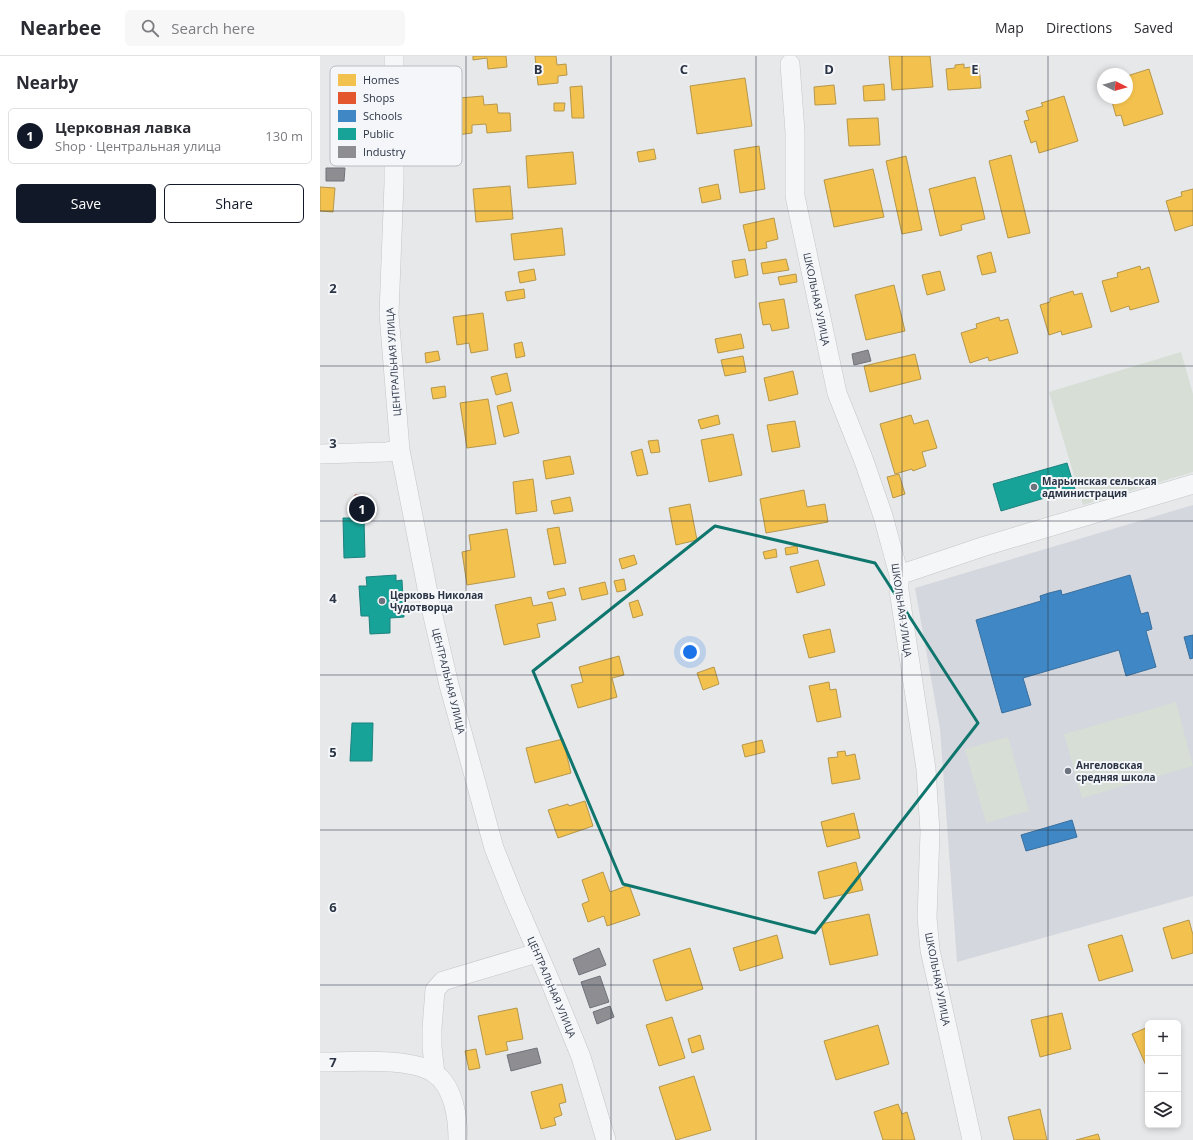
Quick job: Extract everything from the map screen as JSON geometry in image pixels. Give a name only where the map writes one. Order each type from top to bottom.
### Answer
[{"type":"street","name":"ШКОЛЬНАЯ УЛИЦА","points":[[790,64],[795,132],[795,196],[837,392],[881,509],[899,575],[899,590],[926,769],[930,832],[927,918],[930,950],[972,1140]]},
{"type":"street","name":"ЦЕНТРАЛЬНАЯ УЛИЦА","points":[[394,166],[389,314],[400,450],[430,603],[451,693],[494,848],[581,1057],[606,1140]]},
{"type":"street","points":[[320,454],[387,452],[400,450]]},
{"type":"street","points":[[899,575],[985,546],[1193,484]]},
{"type":"street","points":[[435,1074],[432,1047],[435,990],[443,980],[537,953]]},
{"type":"street","points":[[320,1062],[404,1064],[424,1068],[435,1074],[446,1086],[456,1109],[458,1140]]},
{"type":"highlighted area","points":[[715,526],[875,563],[978,723],[815,933],[623,884],[533,671]]},
{"type":"shaded area","points":[[1181,352],[1193,394],[1193,472],[1083,505],[1049,392]]},
{"type":"shaded area","name":"Ангеловская средняя школа","points":[[1193,505],[1193,896],[957,962],[940,729],[915,588]]},
{"type":"shaded area","points":[[1176,702],[1193,766],[1082,798],[1064,734]]},
{"type":"shaded area","points":[[1008,737],[1029,811],[986,823],[965,749]]},
{"type":"building: Homes","points":[[473,56],[506,56],[507,67],[488,69],[487,58],[473,60]]},
{"type":"building: Homes","points":[[535,56],[556,56],[557,65],[566,64],[567,75],[558,76],[558,83],[538,85]]},
{"type":"building: Homes","points":[[889,56],[930,56],[933,87],[892,90]]},
{"type":"building: Homes","points":[[964,64],[964,68],[979,66],[981,88],[948,90],[946,69],[955,68],[955,65]]},
{"type":"building: Homes","points":[[1149,69],[1163,114],[1124,126],[1121,115],[1116,116],[1113,104],[1133,104],[1133,74]]},
{"type":"building: Homes","points":[[745,78],[752,126],[697,134],[690,86]]},
{"type":"building: Homes","points":[[884,84],[885,100],[864,101],[863,86]]},
{"type":"building: Homes","points":[[834,85],[836,104],[815,105],[814,87]]},
{"type":"building: Homes","points":[[582,86],[584,118],[572,118],[570,87]]},
{"type":"building: Homes","points":[[483,96],[484,105],[497,104],[498,113],[510,113],[511,131],[487,133],[486,124],[472,125],[472,133],[462,134],[462,98]]},
{"type":"building: Homes","points":[[1064,96],[1078,141],[1039,153],[1036,141],[1031,143],[1024,121],[1029,120],[1026,111],[1043,106],[1041,103]]},
{"type":"building: Homes","points":[[554,103],[565,103],[564,111],[554,111]]},
{"type":"building: Homes","points":[[878,118],[880,145],[849,146],[847,119]]},
{"type":"building: Homes","points":[[759,146],[765,189],[740,193],[734,150]]},
{"type":"building: Homes","points":[[654,149],[656,159],[639,162],[637,152]]},
{"type":"building: Homes","points":[[573,152],[576,184],[528,188],[526,156]]},
{"type":"building: Homes","points":[[1011,155],[1030,233],[1008,238],[989,161]]},
{"type":"building: Homes","points":[[906,156],[922,230],[902,234],[886,161]]},
{"type":"building: Homes","points":[[873,169],[884,217],[834,227],[824,180]]},
{"type":"building: Homes","points":[[975,177],[985,219],[961,225],[962,230],[940,236],[929,189]]},
{"type":"building: Homes","points":[[718,184],[721,199],[702,203],[699,188]]},
{"type":"building: Homes","points":[[510,186],[513,219],[476,222],[473,189]]},
{"type":"building: Homes","points":[[320,187],[335,188],[333,212],[320,211]]},
{"type":"building: Homes","points":[[1193,189],[1193,225],[1175,231],[1166,201],[1182,196],[1181,192]]},
{"type":"building: Homes","points":[[774,218],[778,239],[766,242],[767,248],[749,251],[743,225]]},
{"type":"building: Homes","points":[[562,228],[565,255],[514,260],[511,234]]},
{"type":"building: Homes","points":[[991,252],[996,272],[982,275],[977,256]]},
{"type":"building: Homes","points":[[745,259],[748,275],[735,278],[732,261]]},
{"type":"building: Homes","points":[[786,259],[789,270],[763,274],[761,263]]},
{"type":"building: Homes","points":[[1140,266],[1141,270],[1149,267],[1159,302],[1130,310],[1129,306],[1111,312],[1102,281],[1118,277],[1117,273]]},
{"type":"building: Homes","points":[[534,269],[536,280],[520,283],[518,272]]},
{"type":"building: Homes","points":[[940,271],[945,290],[927,295],[922,275]]},
{"type":"building: Homes","points":[[796,274],[797,282],[780,285],[778,277]]},
{"type":"building: Homes","points":[[894,285],[905,331],[866,340],[855,295]]},
{"type":"building: Homes","points":[[524,289],[525,298],[507,301],[505,292]]},
{"type":"building: Homes","points":[[1073,291],[1074,295],[1082,293],[1092,327],[1062,335],[1061,331],[1049,335],[1040,305],[1050,302],[1050,298]]},
{"type":"building: Homes","points":[[784,299],[789,328],[772,331],[770,324],[763,325],[759,303]]},
{"type":"building: Homes","points":[[483,313],[488,350],[471,353],[469,343],[457,345],[453,317]]},
{"type":"building: Homes","points":[[999,317],[1000,321],[1008,319],[1018,353],[989,361],[988,357],[970,363],[961,333],[977,328],[976,324]]},
{"type":"building: Homes","points":[[741,334],[744,348],[718,353],[715,339]]},
{"type":"building: Homes","points":[[522,342],[525,356],[516,358],[514,344]]},
{"type":"building: Homes","points":[[438,351],[440,360],[426,363],[425,353]]},
{"type":"building: Homes","points":[[915,354],[921,379],[870,392],[864,366]]},
{"type":"building: Homes","points":[[743,356],[746,372],[725,376],[721,360]]},
{"type":"building: Homes","points":[[793,371],[798,394],[769,401],[764,378]]},
{"type":"building: Homes","points":[[507,373],[511,391],[496,395],[491,377]]},
{"type":"building: Homes","points":[[445,386],[446,397],[433,399],[431,388]]},
{"type":"building: Homes","points":[[488,399],[496,444],[467,448],[460,403]]},
{"type":"building: Homes","points":[[512,402],[519,433],[504,437],[497,406]]},
{"type":"building: Homes","points":[[718,415],[720,424],[701,429],[698,420]]},
{"type":"building: Homes","points":[[911,415],[914,424],[928,420],[937,448],[922,452],[926,466],[913,471],[912,469],[895,474],[880,424]]},
{"type":"building: Homes","points":[[795,421],[800,447],[772,452],[767,425]]},
{"type":"building: Homes","points":[[733,434],[742,475],[709,482],[701,440]]},
{"type":"building: Homes","points":[[658,440],[660,452],[651,453],[648,441]]},
{"type":"building: Homes","points":[[642,449],[648,474],[637,476],[631,452]]},
{"type":"building: Homes","points":[[570,456],[574,474],[546,479],[543,461]]},
{"type":"building: Homes","points":[[899,474],[905,494],[893,498],[887,477]]},
{"type":"building: Homes","points":[[533,479],[537,511],[516,514],[513,482]]},
{"type":"building: Homes","points":[[804,490],[807,507],[825,504],[828,522],[766,533],[760,499]]},
{"type":"building: Homes","points":[[570,497],[573,511],[554,514],[551,501]]},
{"type":"building: Homes","points":[[690,504],[697,540],[676,545],[669,508]]},
{"type":"building: Homes","points":[[559,527],[566,563],[554,565],[547,529]]},
{"type":"building: Homes","points":[[507,529],[515,577],[467,585],[462,552],[471,550],[469,535]]},
{"type":"building: Homes","points":[[797,546],[798,553],[786,555],[785,548]]},
{"type":"building: Homes","points":[[776,549],[777,557],[765,559],[763,552]]},
{"type":"building: Homes","points":[[634,555],[637,564],[622,569],[619,559]]},
{"type":"building: Homes","points":[[818,560],[825,585],[797,593],[790,567]]},
{"type":"building: Homes","points":[[624,579],[626,590],[617,592],[614,581]]},
{"type":"building: Homes","points":[[605,582],[608,594],[582,600],[579,588]]},
{"type":"building: Homes","points":[[564,588],[566,595],[549,599],[547,592]]},
{"type":"building: Homes","points":[[531,597],[533,606],[552,602],[556,620],[537,624],[540,637],[504,645],[495,605]]},
{"type":"building: Homes","points":[[638,600],[643,615],[633,618],[629,603]]},
{"type":"building: Homes","points":[[830,629],[835,652],[809,658],[803,635]]},
{"type":"building: Homes","points":[[619,656],[624,675],[612,678],[617,697],[578,708],[571,685],[583,682],[579,667]]},
{"type":"building: Homes","points":[[714,667],[719,684],[703,690],[697,673]]},
{"type":"building: Homes","points":[[829,682],[830,690],[836,689],[841,717],[817,722],[809,686]]},
{"type":"building: Homes","points":[[563,739],[571,773],[535,783],[526,748]]},
{"type":"building: Homes","points":[[762,740],[765,752],[745,757],[742,745]]},
{"type":"building: Homes","points":[[845,751],[846,756],[855,754],[860,779],[832,784],[828,758],[838,757],[837,752]]},
{"type":"building: Homes","points":[[585,801],[593,826],[558,838],[548,810]]},
{"type":"building: Homes","points":[[854,813],[860,838],[827,847],[821,822]]},
{"type":"building: Homes","points":[[856,862],[863,890],[824,899],[818,872]]},
{"type":"building: Homes","points":[[603,872],[610,892],[629,885],[640,915],[607,926],[604,916],[588,922],[582,904],[589,901],[582,880]]},
{"type":"building: Homes","points":[[869,914],[878,955],[830,965],[821,924]]},
{"type":"building: Homes","points":[[1189,920],[1193,935],[1193,953],[1172,959],[1163,928]]},
{"type":"building: Homes","points":[[777,935],[783,958],[740,971],[733,948]]},
{"type":"building: Homes","points":[[1122,935],[1133,971],[1099,981],[1088,945]]},
{"type":"building: Homes","points":[[690,948],[703,989],[666,1001],[653,960]]},
{"type":"building: Homes","points":[[517,1008],[523,1039],[506,1042],[508,1050],[486,1055],[478,1016]]},
{"type":"building: Homes","points":[[1062,1013],[1071,1049],[1040,1057],[1031,1020]]},
{"type":"building: Homes","points":[[672,1017],[685,1058],[659,1066],[646,1025]]},
{"type":"building: Homes","points":[[878,1025],[889,1064],[836,1080],[824,1041]]},
{"type":"building: Homes","points":[[1145,1028],[1145,1063],[1132,1034]]},
{"type":"building: Homes","points":[[700,1035],[704,1049],[692,1053],[688,1039]]},
{"type":"building: Homes","points":[[476,1049],[480,1068],[469,1070],[465,1051]]},
{"type":"building: Homes","points":[[694,1076],[711,1130],[676,1140],[659,1087]]},
{"type":"building: Homes","points":[[562,1084],[566,1102],[559,1104],[562,1115],[554,1118],[556,1125],[541,1129],[531,1092]]},
{"type":"building: Homes","points":[[898,1104],[902,1114],[907,1112],[915,1140],[883,1140],[874,1112]]},
{"type":"building: Homes","points":[[1040,1109],[1047,1140],[1014,1140],[1008,1117]]},
{"type":"building: Homes","points":[[1098,1134],[1100,1140],[1076,1140]]},
{"type":"building: Shops","points":[[355,495],[365,495],[366,516],[355,516]]},
{"type":"building: Schools","points":[[1130,575],[1141,614],[1148,612],[1152,629],[1146,631],[1156,667],[1126,676],[1119,650],[1023,678],[1031,705],[1002,713],[976,620],[1041,601],[1040,596],[1049,593],[1061,590],[1062,595]]},
{"type":"building: Schools","points":[[1193,635],[1193,658],[1190,659],[1184,637]]},
{"type":"building: Schools","points":[[1072,820],[1077,837],[1026,851],[1021,835]]},
{"type":"building: Public","name":"Марьинская сельская администрация","points":[[1067,463],[1075,489],[1001,511],[993,484]]},
{"type":"building: Public","points":[[343,518],[364,518],[365,557],[344,558]]},
{"type":"building: Public","name":"Церковь Николая Чудотворца","points":[[396,575],[396,581],[402,580],[404,617],[390,618],[390,633],[370,634],[369,616],[361,616],[359,586],[367,586],[366,577]]},
{"type":"building: Public","points":[[352,723],[373,723],[372,761],[350,761]]},
{"type":"building: Industry","points":[[326,168],[345,168],[344,181],[326,181]]},
{"type":"building: Industry","points":[[868,350],[871,361],[854,365],[852,354]]},
{"type":"building: Industry","points":[[599,948],[606,965],[579,975],[573,959]]},
{"type":"building: Industry","points":[[600,976],[609,1002],[590,1008],[581,982]]},
{"type":"building: Industry","points":[[610,1006],[614,1017],[597,1024],[593,1012]]},
{"type":"building: Industry","points":[[537,1048],[541,1063],[511,1071],[507,1055]]},
{"type":"place","name":"Марьинская сельская администрация","points":[[1034,487]]},
{"type":"place","name":"Церковная лавка","points":[[362,509]]},
{"type":"place","name":"Церковь Николая Чудотворца","points":[[382,601]]},
{"type":"place","name":"Ангеловская средняя школа","points":[[1068,771]]}]
